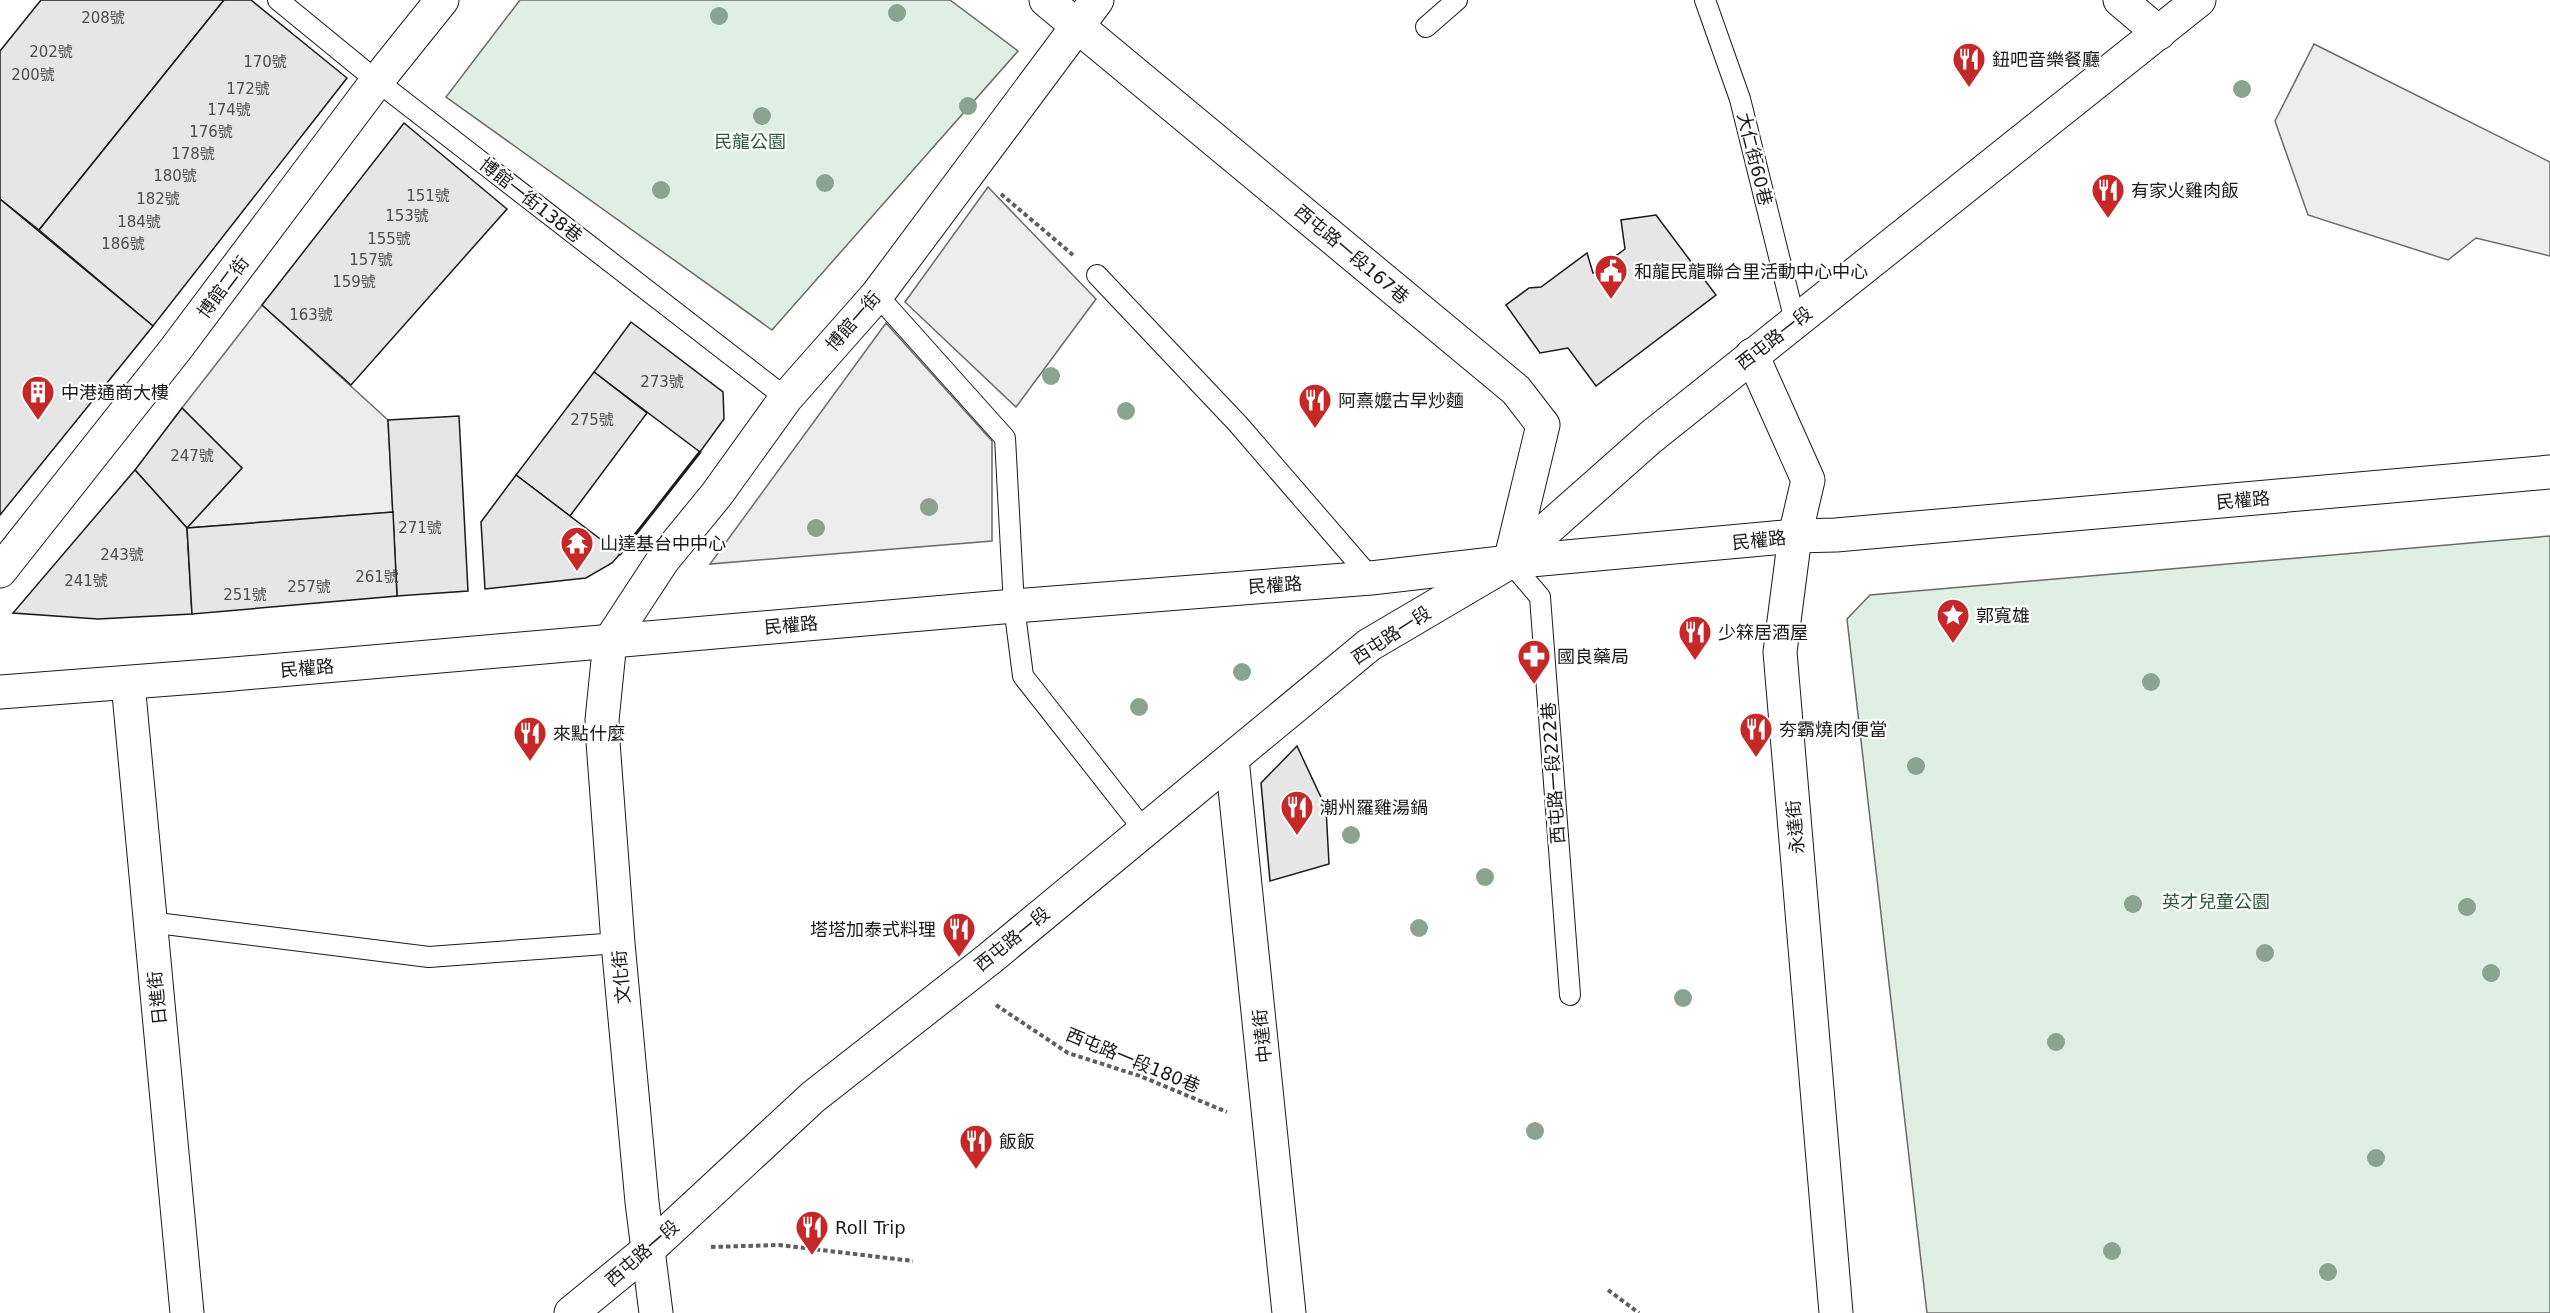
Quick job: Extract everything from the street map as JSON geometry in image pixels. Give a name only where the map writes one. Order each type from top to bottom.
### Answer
[{"type":"street","name":"博館二街","points":[[0,571],[175,351],[377,81],[442,0]]},
{"type":"street","name":"西屯路一段167巷","points":[[1046,0],[1087,12],[1516,390],[1543,425],[1510,562]]},
{"type":"street","points":[[2120,0],[2159,33]]},
{"type":"street","name":"西屯路一段","points":[[571,1313],[650,1249],[813,1097],[960,981],[1369,645],[1510,562],[1651,437],[2199,0]]},
{"type":"street","name":"博館一街","points":[[610,641],[663,560],[717,494],[786,398],[877,295],[1087,12]]},
{"type":"street","name":"永達街","points":[[1752,355],[1808,480],[1795,536],[1780,652],[1836,1313]]},
{"type":"street","name":"民權路","points":[[0,692],[1371,578],[1510,562],[1795,536],[1848,534],[2550,472]]},
{"type":"street","name":"文化街","points":[[610,641],[602,720],[618,943],[642,1202],[650,1249],[656,1313]]},
{"type":"street","name":"日進街","points":[[128,682],[149,922],[188,1313]]},
{"type":"street","name":"中達街","points":[[1232,759],[1289,1313]]},
{"type":"lane","name":"博館一街138巷","points":[[278,0],[377,81],[786,398]]},
{"type":"lane","points":[[1426,27],[1457,0]]},
{"type":"lane","name":"大仁街60巷","points":[[1705,0],[1740,99],[1796,321]]},
{"type":"lane","points":[[1097,275],[1238,423],[1371,578]]},
{"type":"lane","points":[[877,295],[1005,438],[1014,606],[1023,676],[1144,830]]},
{"type":"lane","name":"西屯路一段222巷","points":[[1510,562],[1540,597],[1570,995]]},
{"type":"lane","points":[[149,922],[429,957],[618,943]]},
{"type":"path","points":[[971,168],[1097,275]]},
{"type":"path","name":"西屯路一段180巷","points":[[960,981],[1068,1053],[1140,1076],[1272,1131]]},
{"type":"path","points":[[650,1249],[779,1245],[913,1261]]},
{"type":"path","points":[[1608,1290],[1639,1313]]},
{"type":"green space","name":"民龍公園","points":[[520,0],[950,0],[1018,51],[772,330],[446,97]]},
{"type":"green space","name":"英才兒童公園","points":[[2550,536],[2550,1313],[1927,1313],[1847,619],[1870,595]]},
{"type":"shaded area","points":[[2314,44],[2550,162],[2550,256],[2476,238],[2448,260],[2308,215],[2275,121]]},
{"type":"shaded area","points":[[988,187],[1096,299],[1016,407],[905,302]]},
{"type":"shaded area","points":[[262,305],[388,420],[393,512],[187,528],[242,468],[182,408]]},
{"type":"shaded area","points":[[886,323],[992,441],[992,541],[710,564]]},
{"type":"building","points":[[41,0],[224,0],[39,230],[0,199],[0,51]]},
{"type":"building","points":[[224,0],[251,0],[347,78],[153,326],[39,230]]},
{"type":"building","points":[[404,123],[507,209],[351,385],[262,305]]},
{"type":"building","name":"中港通商大樓","points":[[0,199],[153,326],[0,515]]},
{"type":"building","name":"和龍民龍聯合里活動中心中心","points":[[1656,215],[1716,295],[1596,386],[1568,348],[1540,353],[1506,305],[1529,288],[1541,287],[1587,253],[1593,273],[1625,249],[1621,220]]},
{"type":"building","points":[[631,322],[723,392],[724,419],[700,452],[594,372]]},
{"type":"building","points":[[594,372],[647,413],[570,516],[516,475]]},
{"type":"building","points":[[182,408],[242,468],[187,528],[135,470]]},
{"type":"building","points":[[459,416],[468,591],[397,596],[388,420]]},
{"type":"building","points":[[135,470],[187,528],[192,614],[98,619],[13,613]]},
{"type":"building","points":[[516,475],[620,554],[612,563],[586,578],[485,589],[481,522]]},
{"type":"building","points":[[393,512],[397,596],[192,614],[187,528]]},
{"type":"building","name":"潮州羅雞湯鍋","points":[[1297,746],[1326,808],[1329,864],[1270,881],[1261,783]]},
{"type":"wall","points":[[620,554],[700,452]]},
{"type":"place","name":"鈕吧音樂餐廳","points":[[1969,88]]},
{"type":"place","name":"有家火雞肉飯","points":[[2108,219]]},
{"type":"place","name":"和龍民龍聯合里活動中心中心","points":[[1611,300]]},
{"type":"place","name":"中港通商大樓","points":[[38,421]]},
{"type":"place","name":"阿熹嬤古早炒麵","points":[[1315,429]]},
{"type":"place","name":"山達基台中中心","points":[[577,572]]},
{"type":"place","name":"郭寬雄","points":[[1953,644]]},
{"type":"place","name":"少箖居酒屋","points":[[1695,661]]},
{"type":"place","name":"國良藥局","points":[[1534,685]]},
{"type":"place","name":"夯霸燒肉便當","points":[[1756,758]]},
{"type":"place","name":"來點什麼","points":[[530,762]]},
{"type":"place","name":"潮州羅雞湯鍋","points":[[1297,836]]},
{"type":"place","name":"塔塔加泰式料理","points":[[959,958]]},
{"type":"place","name":"飯飯","points":[[976,1170]]},
{"type":"place","name":"Roll Trip","points":[[812,1256]]}]
